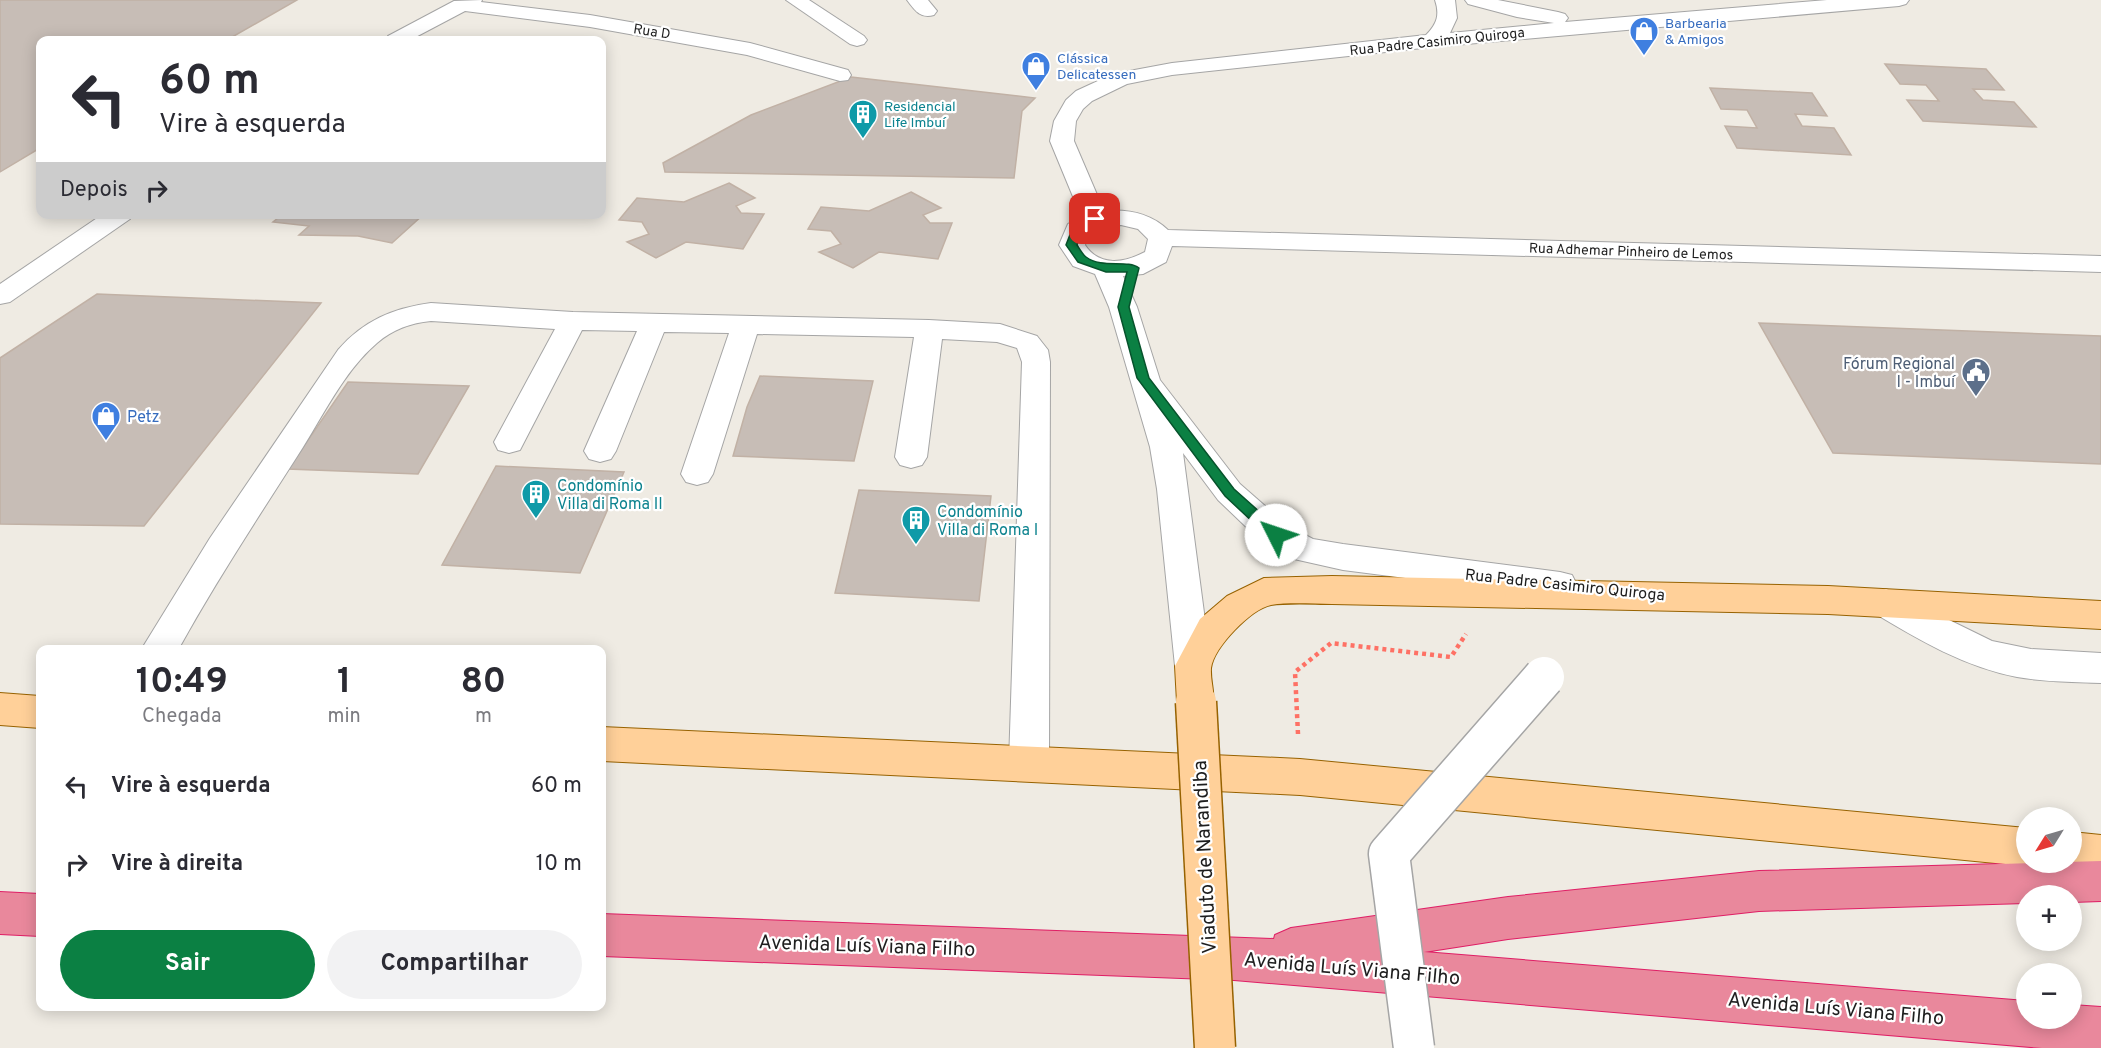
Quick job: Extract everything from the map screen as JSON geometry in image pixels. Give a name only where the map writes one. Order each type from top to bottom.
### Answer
[{"type":"highway","points":[[1234,958],[1508,918],[1759,891],[2101,880]]},
{"type":"highway","points":[[0,914],[36,915]]},
{"type":"highway","name":"Avenida Luís Viana Filho","points":[[606,935],[1234,958],[2101,1030]]},
{"type":"main road","points":[[1194,684],[1213,629],[1239,606],[1264,592],[1332,590],[1640,595]]},
{"type":"main road","name":"Rua Padre Casimiro Quiroga","points":[[1640,595],[1828,600],[2101,615]]},
{"type":"main road","name":"Viaduto de Narandiba","points":[[1194,684],[1215,1048]]},
{"type":"main road","points":[[0,709],[36,712]]},
{"type":"main road","points":[[606,744],[1300,777],[2016,846]]},
{"type":"main road","points":[[2082,852],[2101,854]]},
{"type":"street","points":[[796,0],[857,40]]},
{"type":"street","points":[[1432,41],[1446,27],[1449,16],[1445,0]]},
{"type":"street","points":[[1475,0],[1551,17],[1582,21],[1631,22]]},
{"type":"street","name":"Rua Padre Casimiro Quiroga","points":[[1095,219],[1062,141],[1065,121],[1074,105],[1084,96],[1102,86],[1143,73],[1432,41],[1899,0]]},
{"type":"street","points":[[402,36],[466,2]]},
{"type":"street","name":"Rua D","points":[[466,2],[728,45],[840,75]]},
{"type":"street","points":[[1082,189],[1122,217],[1147,224],[1161,238],[1157,256],[1134,268],[1106,269],[1082,260],[1072,245],[1077,230],[1095,219],[1122,217]]},
{"type":"street","points":[[0,296],[114,219]]},
{"type":"street","name":"Rua Adhemar Pinheiro de Lemos","points":[[1161,238],[2101,264]]},
{"type":"street","points":[[1123,307],[1134,268]]},
{"type":"street","name":"Rua Padre Casimiro Quiroga","points":[[1106,269],[1123,307],[1166,447],[1173,489],[1194,684]]},
{"type":"street","points":[[162,645],[198,581],[359,345],[378,329],[411,314],[431,312],[573,321],[929,329],[1000,333],[1027,342],[1034,350],[1037,394],[1029,763]]},
{"type":"street","points":[[509,442],[573,321]]},
{"type":"street","points":[[600,451],[654,323]]},
{"type":"street","points":[[697,474],[745,326]]},
{"type":"street","points":[[911,457],[929,329]]},
{"type":"street","name":"Rua Padre Casimiro Quiroga","points":[[1143,378],[1229,492],[1276,535],[1306,550],[1431,570],[1640,595]]},
{"type":"street","points":[[1886,603],[1935,633],[1972,649],[2008,660],[2046,666],[2101,668]]},
{"type":"street","points":[[1414,1048],[1389,854],[1544,677]]},
{"type":"path","points":[[1300,777],[1295,672],[1331,643],[1451,657],[1469,630]]},
{"type":"building","points":[[0,0],[297,0],[234,36],[36,36],[36,150],[0,172]]},
{"type":"building","points":[[1885,64],[1986,69],[2004,90],[1973,89],[1983,100],[2014,102],[2036,127],[1923,121],[1907,100],[1939,101],[1926,85],[1900,84]]},
{"type":"building","name":"Residencial Life Imbuí","points":[[851,77],[1035,98],[1022,111],[1014,178],[665,172],[663,163],[751,115]]},
{"type":"building","points":[[1710,88],[1812,93],[1827,116],[1795,114],[1802,126],[1834,128],[1851,155],[1737,148],[1725,126],[1757,128],[1747,110],[1721,109]]},
{"type":"building","points":[[729,183],[755,198],[736,206],[741,213],[764,214],[743,249],[686,242],[656,258],[627,242],[649,234],[642,222],[619,220],[637,198],[684,202]]},
{"type":"building","points":[[911,192],[941,208],[923,215],[930,223],[952,223],[938,259],[879,252],[853,268],[819,252],[841,244],[831,231],[808,229],[821,207],[869,211]]},
{"type":"building","points":[[277,219],[418,219],[392,243],[358,236],[299,235],[309,226],[273,222]]},
{"type":"building","name":"Petz","points":[[97,294],[321,303],[144,526],[0,524],[0,358]]},
{"type":"building","points":[[1759,323],[2101,336],[2101,464],[1833,453]]},
{"type":"building","points":[[760,376],[873,381],[854,461],[733,456],[747,407]]},
{"type":"building","points":[[348,382],[469,386],[418,474],[288,469]]},
{"type":"building","name":"Condomínio Villa di Roma II","points":[[496,466],[624,472],[580,573],[442,565]]},
{"type":"building","name":"Condomínio Villa di Roma I","points":[[859,490],[991,496],[979,601],[835,593]]},
{"type":"place","name":"Barbearia & Amigos","points":[[1644,56]]},
{"type":"place","name":"Clássica Delicatessen","points":[[1036,92]]},
{"type":"place","name":"Residencial Life Imbuí","points":[[863,140]]},
{"type":"place","name":"Fórum Regional I - Imbuí","points":[[1976,398]]},
{"type":"place","name":"Petz","points":[[106,442]]},
{"type":"place","name":"Condomínio Villa di Roma II","points":[[536,520]]},
{"type":"place","name":"Condomínio Villa di Roma I","points":[[916,546]]},
{"type":"route","points":[[1095,219],[1077,230],[1072,245],[1082,260],[1106,269],[1134,268],[1123,307],[1143,378],[1229,492],[1276,535]]}]
